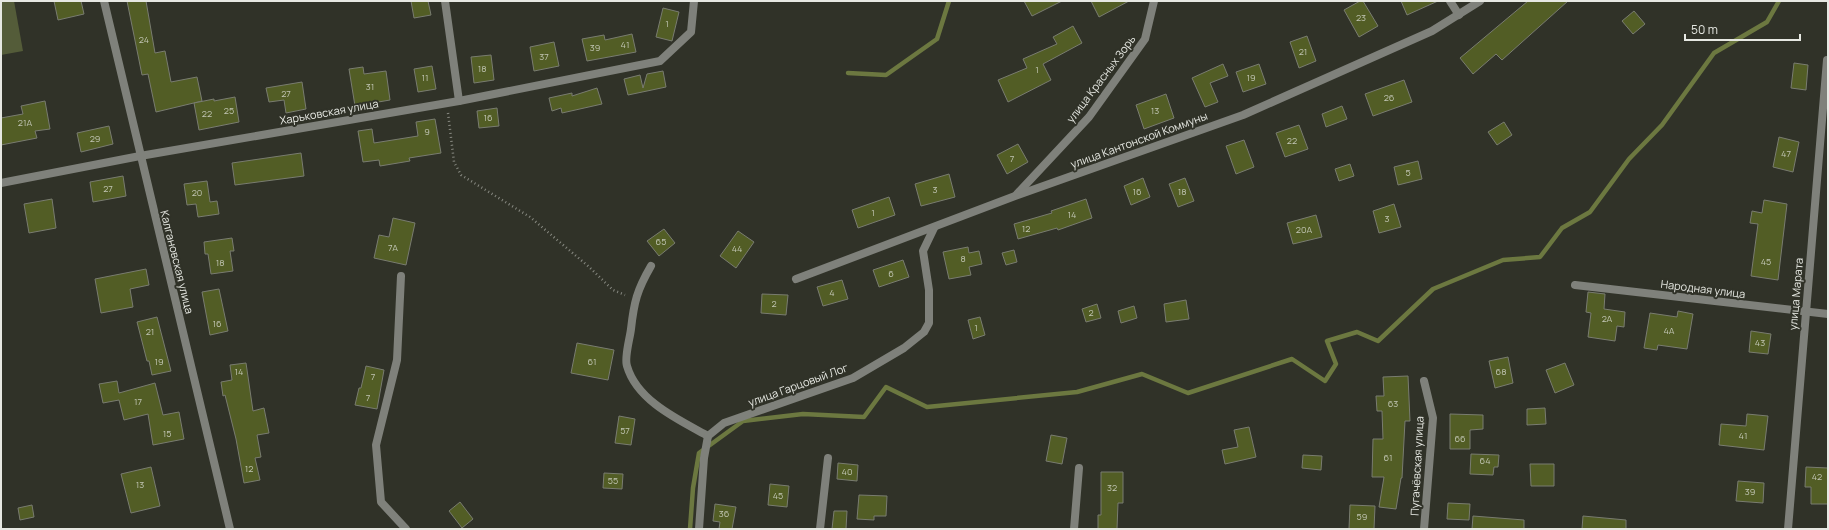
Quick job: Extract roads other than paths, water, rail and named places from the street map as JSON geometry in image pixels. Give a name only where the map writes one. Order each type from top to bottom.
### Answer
[{"type":"street","name":"Калгановская улица","points":[[104,1],[230,529]]},
{"type":"street","points":[[445,1],[459,101]]},
{"type":"street","name":"Харьковская улица","points":[[1,183],[140,156],[459,101],[660,61],[691,32],[694,1]]},
{"type":"street","name":"улица Красных Зорь","points":[[1015,196],[1089,116],[1145,39],[1154,1]]},
{"type":"street","points":[[1450,1],[1459,15]]},
{"type":"street","name":"улица Кантонской Коммуны","points":[[796,279],[934,228],[1015,196],[1243,115],[1432,31],[1480,1]]},
{"type":"street","name":"улица Марата","points":[[1788,529],[1827,60]]},
{"type":"street","name":"улица Гарцовый Лог","points":[[708,436],[724,423],[853,378],[904,348],[924,332],[929,323],[929,290],[923,251],[934,228]]},
{"type":"street","points":[[652,266],[639,286],[634,304],[626,365],[639,390],[674,418],[708,436],[704,458],[699,529]]},
{"type":"street","points":[[401,276],[397,360],[376,446],[381,502],[406,529]]},
{"type":"street","name":"Народная улица","points":[[1575,285],[1828,314]]},
{"type":"street","name":"Пугачёвская улица","points":[[1424,381],[1433,418],[1424,529]]},
{"type":"street","points":[[820,529],[828,458]]},
{"type":"street","points":[[1074,529],[1079,468]]},
{"type":"waterway","points":[[848,73],[886,75],[937,39],[949,1]]},
{"type":"waterway","points":[[690,529],[693,488],[699,453],[743,421],[803,414],[864,417],[886,387],[927,407],[1077,392],[1142,374],[1188,393],[1292,359],[1325,381],[1336,364],[1327,341],[1357,332],[1378,341],[1433,289],[1503,260],[1540,257],[1562,228],[1590,212],[1629,159],[1662,125],[1714,53],[1767,22],[1779,1]]}]
